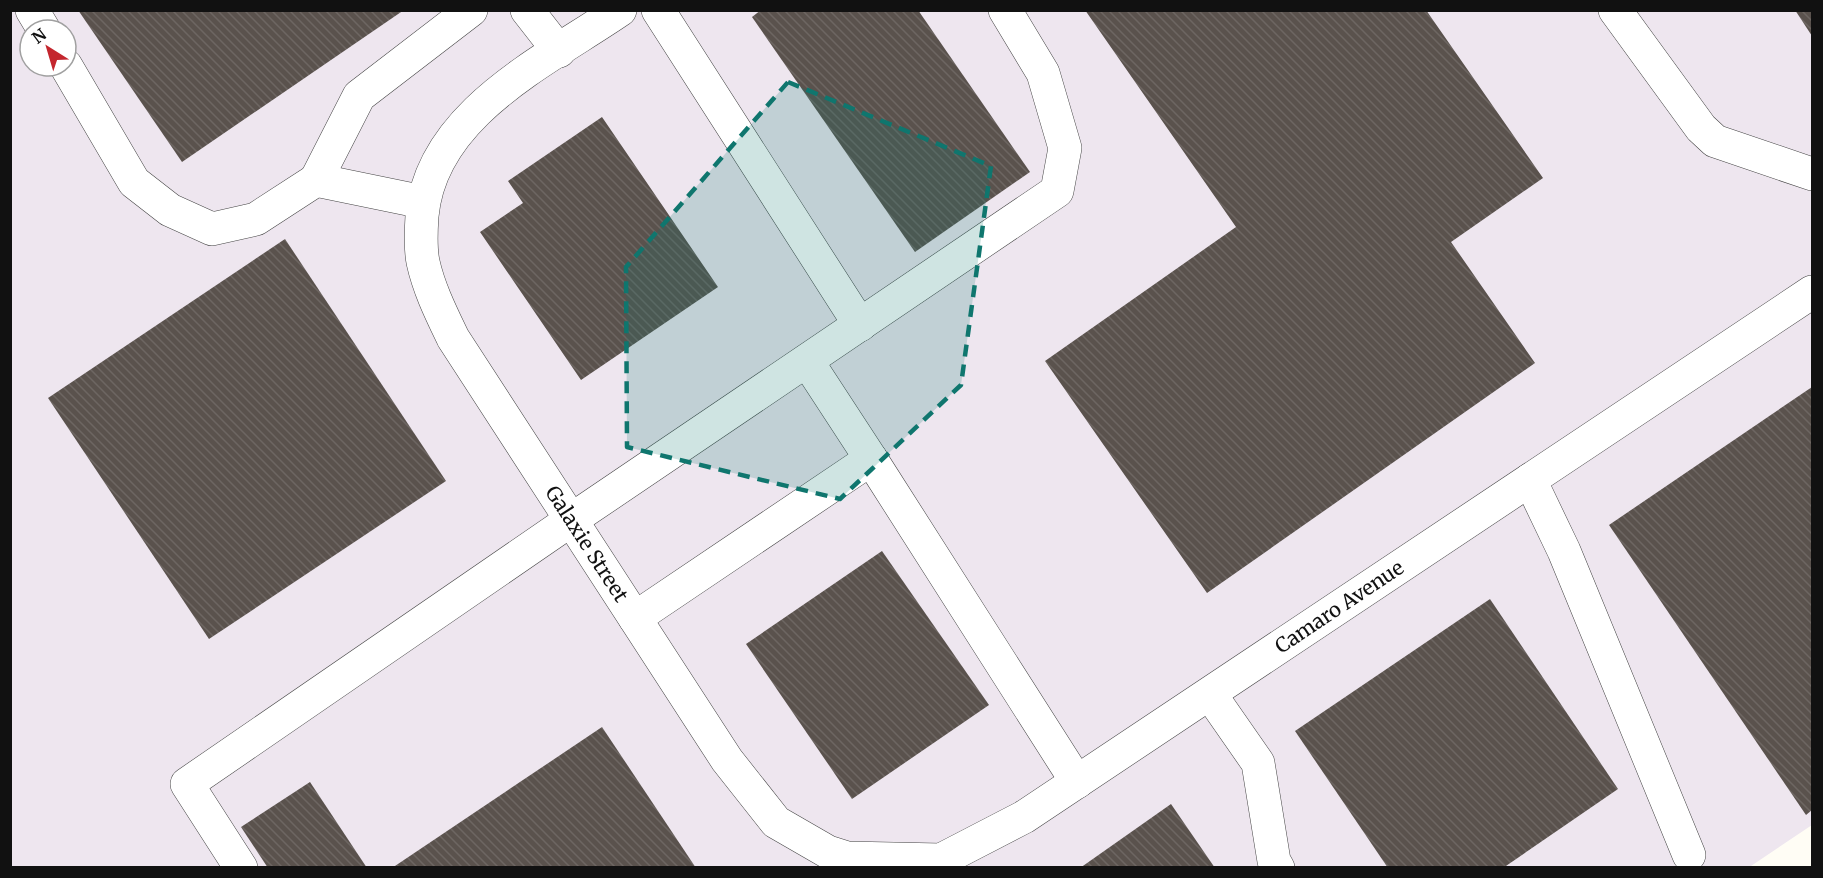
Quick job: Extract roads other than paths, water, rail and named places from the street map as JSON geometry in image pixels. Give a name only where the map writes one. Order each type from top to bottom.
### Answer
[{"type":"street","points":[[73,78],[134,182],[170,210],[212,229],[256,219],[316,180],[359,96],[471,10]]},
{"type":"street","points":[[527,10],[559,51]]},
{"type":"street","points":[[316,180],[427,190],[456,132],[473,113],[492,96],[620,10]]},
{"type":"street","points":[[658,10],[860,325]]},
{"type":"street","points":[[241,867],[187,784],[571,520],[1057,192],[1065,148],[1043,74],[1005,10]]},
{"type":"street","points":[[1615,10],[1701,128],[1715,141],[1812,174]]},
{"type":"street","name":"Galaxie Street","points":[[427,190],[422,260],[434,301],[453,338],[727,760],[776,822],[832,859]]},
{"type":"street","name":"Camaro Avenue","points":[[832,859],[941,864],[1024,817],[1812,292]]},
{"type":"street","points":[[807,361],[1077,782]]},
{"type":"street","points":[[635,618],[871,459]]},
{"type":"street","points":[[1530,480],[1564,551],[1689,855]]},
{"type":"street","points":[[1210,693],[1258,763],[1274,861],[1278,867]]}]
